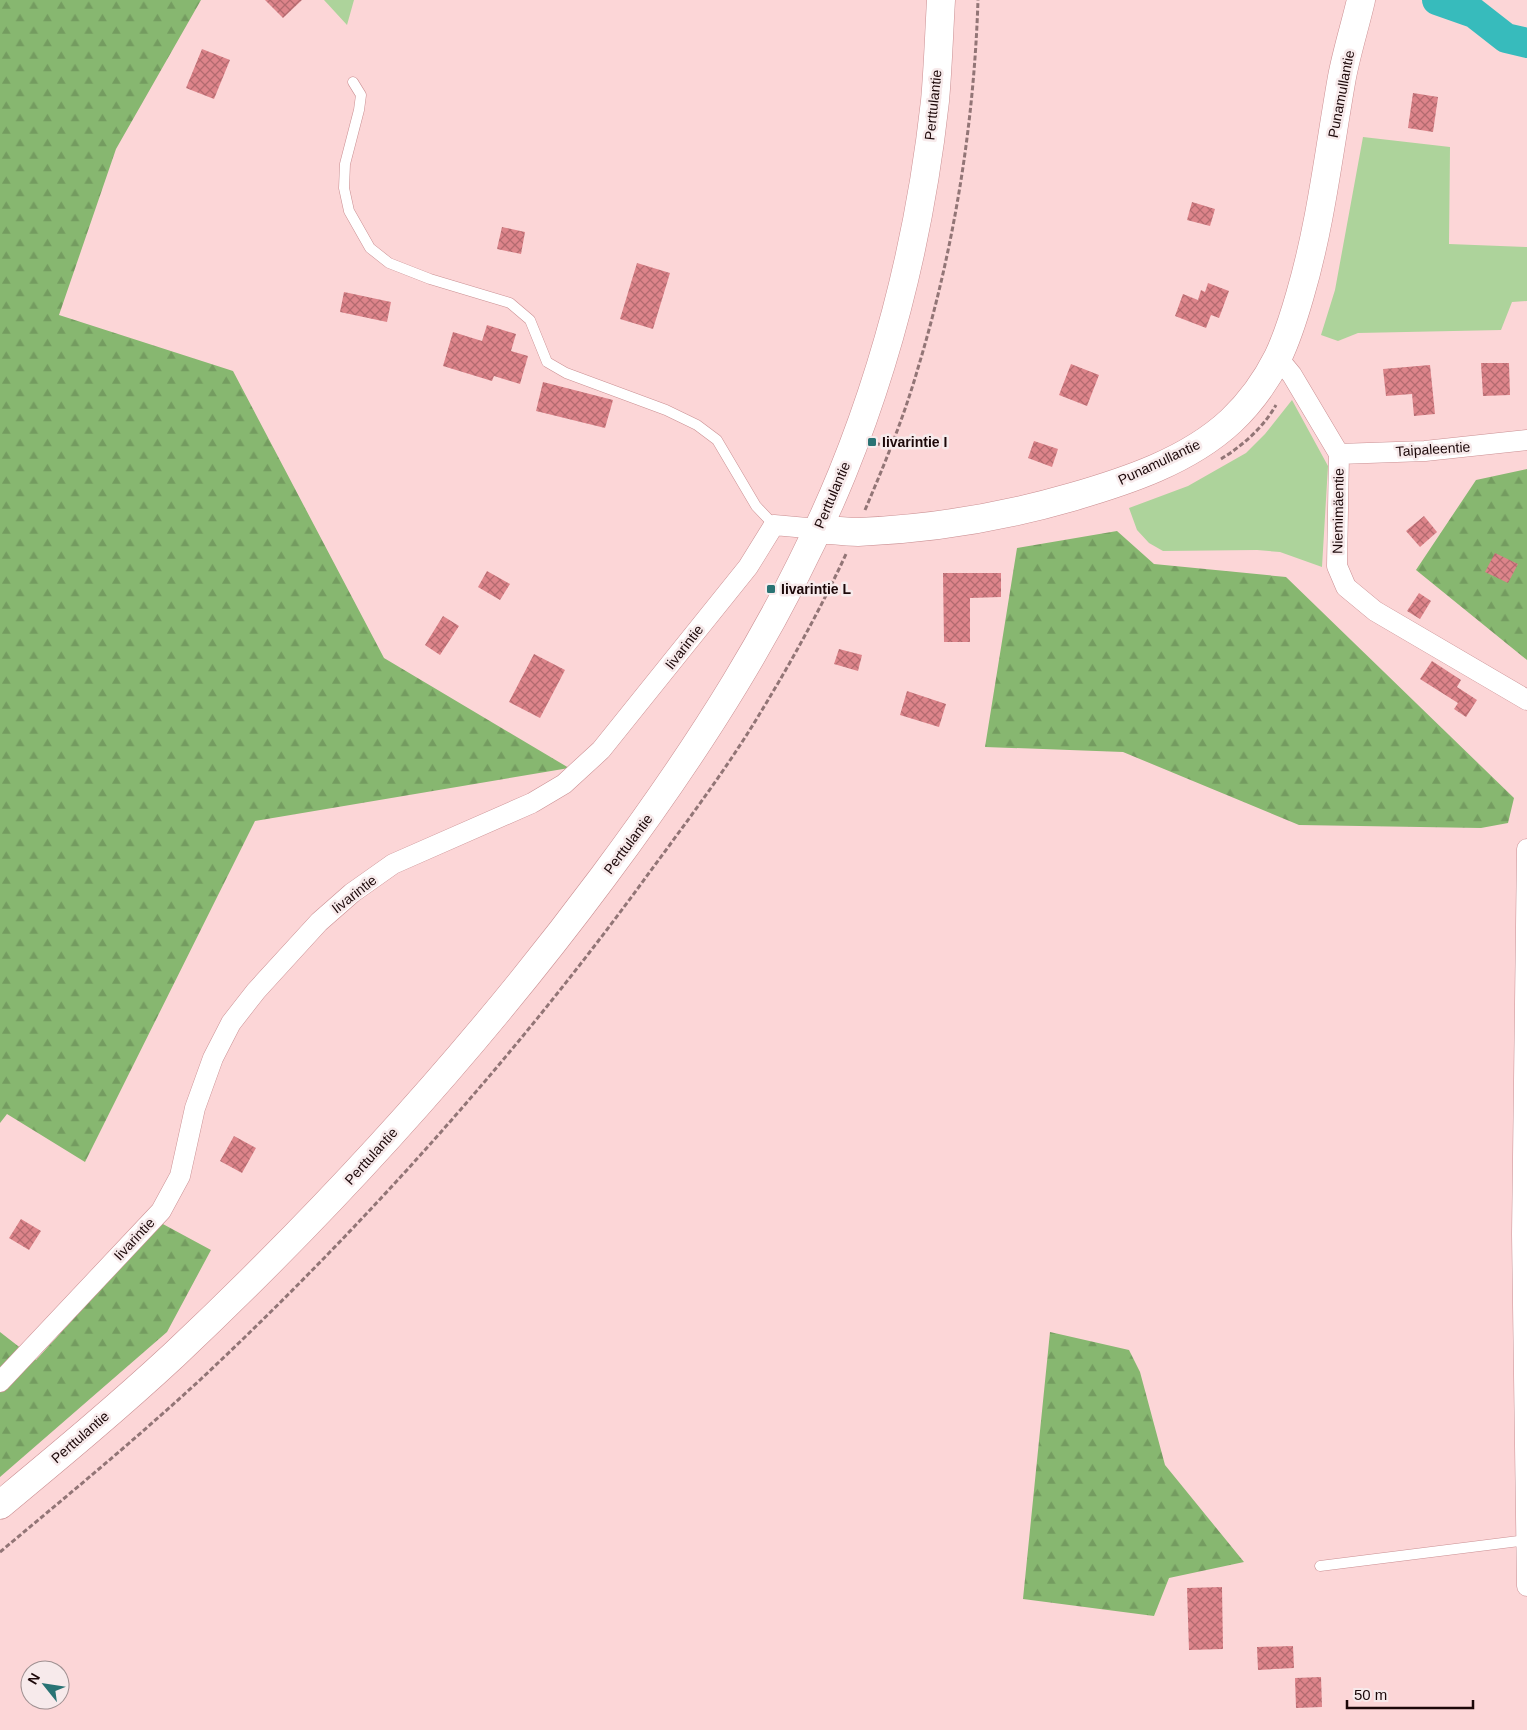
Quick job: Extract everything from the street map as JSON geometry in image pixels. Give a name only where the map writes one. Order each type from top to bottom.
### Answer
[{"type":"street","name":"Perttulantie","points":[[0,1505],[171,1358],[347,1183],[443,1076],[561,934],[652,811],[724,704],[787,593],[818,529],[843,471],[873,385],[903,287],[925,173],[935,98],[941,0]]},
{"type":"street","name":"Punamullantie","points":[[818,529],[854,542],[934,525],[1036,507],[1089,492],[1144,472],[1182,455],[1207,440],[1230,422],[1285,367],[1295,313],[1317,227],[1343,74],[1362,0]]},
{"type":"street","name":"Niemimäentie","points":[[1285,367],[1339,454],[1337,566],[1346,587],[1375,611],[1527,700]]},
{"type":"street","name":"Taipaleentie","points":[[1339,454],[1425,451],[1527,440]]},
{"type":"street","points":[[774,526],[818,529]]},
{"type":"street","name":"Iivarintie","points":[[0,1382],[160,1211],[180,1176],[195,1108],[213,1058],[231,1023],[256,991],[320,922],[352,893],[394,864],[532,803],[564,784],[601,750],[643,699],[748,567],[774,526]]},
{"type":"street","points":[[1527,850],[1522,1234],[1527,1586]]},
{"type":"lane","points":[[353,82],[361,95],[345,164],[344,188],[349,211],[370,248],[389,264],[430,279],[510,303],[530,320],[547,362],[566,373],[666,410],[696,425],[717,440],[756,506],[774,526]]},
{"type":"lane","points":[[1320,1566],[1527,1540]]},
{"type":"path","points":[[845,556],[854,542],[891,448],[918,369],[949,248],[970,118],[977,45],[978,0]]},
{"type":"path","points":[[1219,460],[1234,451],[1251,436],[1271,414],[1285,367]]},
{"type":"path","points":[[872,442],[891,448]]},
{"type":"green space","points":[[0,0],[201,0],[116,149],[59,315],[233,371],[384,658],[569,768],[255,821],[85,1162],[7,1114],[0,1123]]},
{"type":"green space","points":[[324,0],[354,0],[347,25]]},
{"type":"green space","points":[[1363,137],[1450,147],[1449,244],[1527,247],[1527,301],[1512,302],[1501,330],[1358,333],[1338,341],[1321,335],[1335,290]]},
{"type":"green space","points":[[1292,400],[1328,466],[1322,567],[1280,552],[1257,550],[1163,551],[1149,543],[1137,530],[1129,508],[1188,486],[1246,453],[1265,434]]},
{"type":"green space","points":[[1527,469],[1527,660],[1416,570],[1476,480]]},
{"type":"green space","points":[[1117,531],[1154,564],[1286,577],[1514,798],[1508,823],[1481,828],[1299,825],[1123,752],[985,747],[1017,548]]},
{"type":"green space","points":[[161,1223],[211,1250],[167,1332],[0,1477],[0,1332],[36,1360]]},
{"type":"green space","points":[[1050,1332],[1129,1350],[1140,1372],[1165,1465],[1244,1562],[1169,1578],[1154,1616],[1023,1599]]},
{"type":"building","points":[[265,0],[302,0],[283,18]]},
{"type":"building","points":[[202,49],[230,60],[214,99],[186,88]]},
{"type":"building","points":[[1413,93],[1438,97],[1433,132],[1408,128]]},
{"type":"building","points":[[1192,202],[1215,209],[1210,226],[1187,220]]},
{"type":"building","points":[[502,227],[525,232],[521,254],[497,249]]},
{"type":"building","points":[[637,263],[670,273],[653,329],[620,319]]},
{"type":"building","points":[[1208,283],[1229,291],[1219,318],[1211,315],[1206,328],[1175,316],[1183,294],[1198,300],[1201,290],[1205,292]]},
{"type":"building","points":[[344,292],[391,302],[387,322],[340,312]]},
{"type":"building","points":[[487,325],[516,334],[511,351],[528,356],[520,384],[494,376],[492,381],[443,366],[453,332],[482,341]]},
{"type":"building","points":[[1481,363],[1509,363],[1510,395],[1483,396]]},
{"type":"building","points":[[1071,364],[1099,375],[1087,406],[1059,395]]},
{"type":"building","points":[[1430,365],[1435,414],[1414,416],[1412,394],[1386,396],[1383,369]]},
{"type":"building","points":[[543,382],[613,400],[605,428],[536,411]]},
{"type":"building","points":[[1034,441],[1058,449],[1052,467],[1028,458]]},
{"type":"building","points":[[1424,516],[1437,532],[1420,547],[1406,531]]},
{"type":"building","points":[[1495,553],[1518,564],[1508,583],[1485,572]]},
{"type":"building","points":[[487,571],[510,584],[500,600],[478,587]]},
{"type":"building","points":[[943,573],[1001,573],[1001,597],[970,598],[970,642],[944,642]]},
{"type":"building","points":[[1419,593],[1431,601],[1420,619],[1407,611]]},
{"type":"building","points":[[443,616],[459,626],[440,655],[425,645]]},
{"type":"building","points":[[839,649],[862,655],[858,671],[834,664]]},
{"type":"building","points":[[534,654],[565,670],[540,718],[509,702]]},
{"type":"building","points":[[1432,661],[1461,680],[1457,687],[1477,700],[1466,717],[1454,709],[1458,703],[1420,679]]},
{"type":"building","points":[[907,691],[946,704],[939,727],[900,715]]},
{"type":"building","points":[[234,1136],[256,1148],[242,1173],[220,1161]]},
{"type":"building","points":[[21,1219],[41,1231],[29,1250],[9,1238]]},
{"type":"building","points":[[1222,1587],[1223,1649],[1189,1650],[1187,1588]]},
{"type":"building","points":[[1293,1646],[1294,1668],[1258,1670],[1257,1647]]},
{"type":"building","points":[[1321,1677],[1322,1707],[1296,1708],[1295,1678]]},
{"type":"waterway","points":[[1437,0],[1474,13],[1506,38],[1527,43]]},
{"type":"place","name":"Iivarintie I","points":[[872,442]]},
{"type":"place","name":"Iivarintie L","points":[[771,589]]}]
